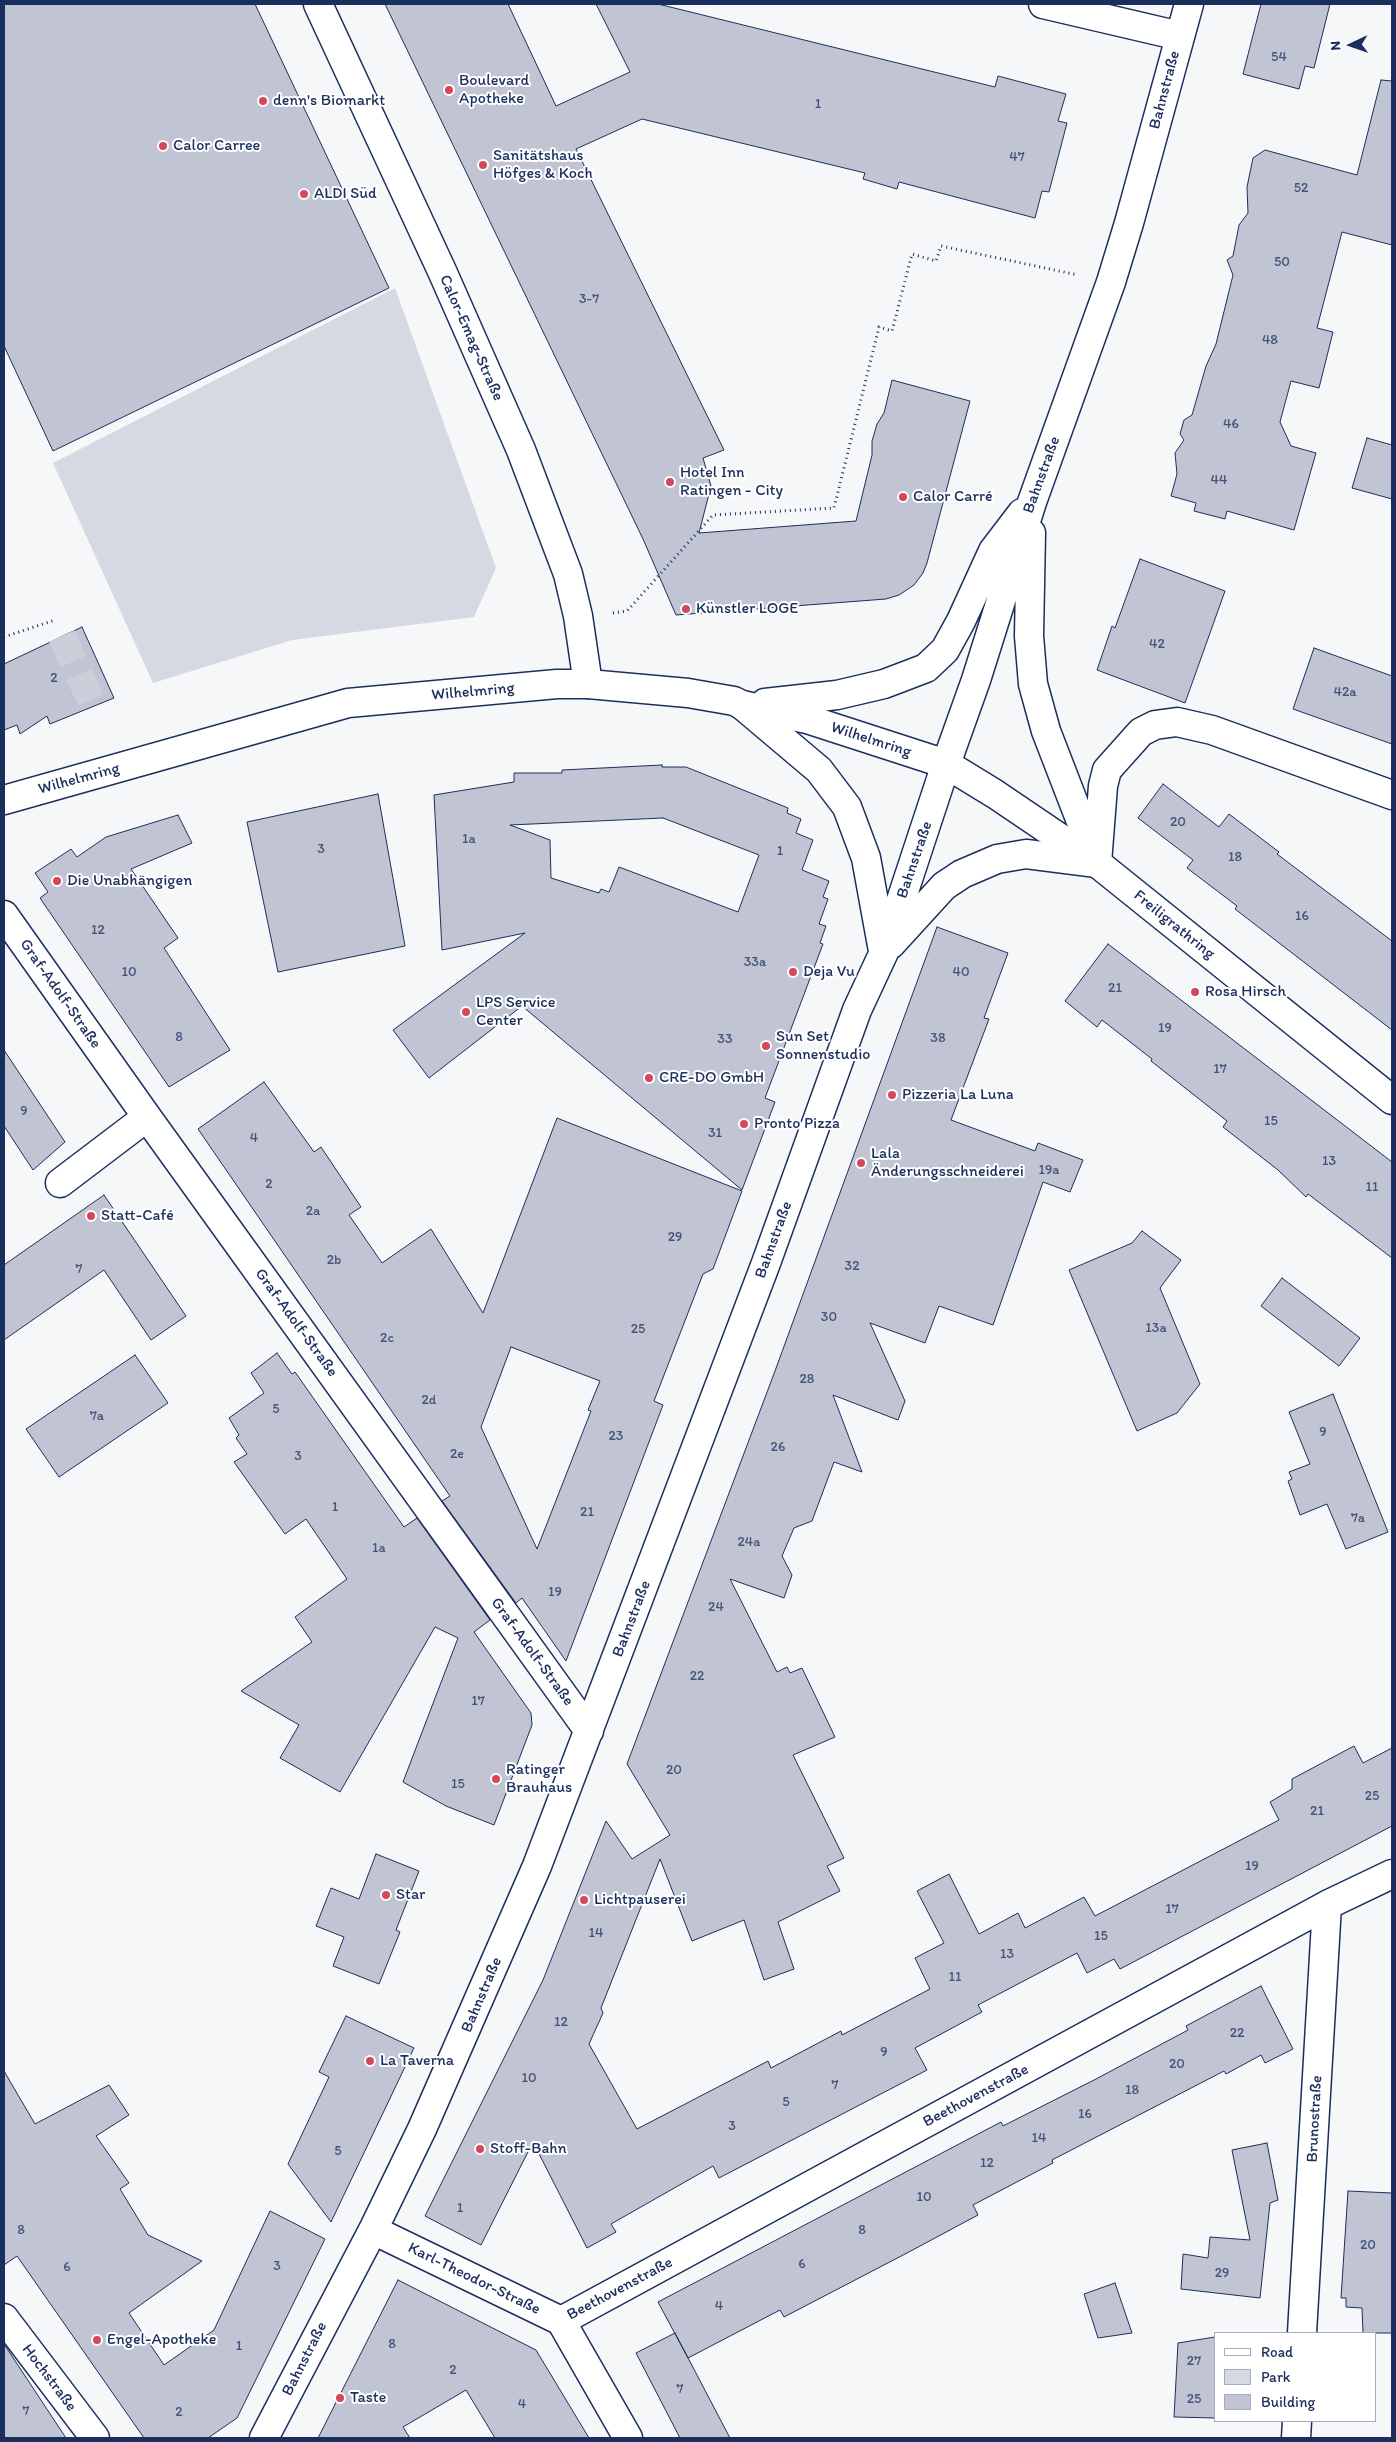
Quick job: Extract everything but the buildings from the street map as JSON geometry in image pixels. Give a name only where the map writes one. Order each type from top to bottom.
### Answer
[{"type":"street","name":"Calor-Emag-Straße","points":[[318,4],[442,271],[521,450],[568,574],[578,616],[588,684]]},
{"type":"street","points":[[1043,4],[1180,36]]},
{"type":"street","name":"Bahnstraße","points":[[264,2438],[373,2230],[422,2129],[537,1866],[589,1731],[763,1272],[857,1010],[884,952],[946,764],[976,680],[1032,502],[1111,282],[1189,4]]},
{"type":"street","points":[[742,705],[837,695],[884,684],[926,668],[946,650],[962,621],[993,551],[1032,502]]},
{"type":"street","points":[[1032,502],[1029,636],[1033,684],[1046,731],[1097,864]]},
{"type":"street","name":"Wilhelmring","points":[[4,800],[348,703],[557,684],[588,684],[688,694],[734,701],[742,705],[806,719],[946,764]]},
{"type":"street","points":[[742,705],[819,770],[847,807],[866,858],[884,952]]},
{"type":"street","points":[[1097,864],[1103,786],[1107,770],[1141,732],[1156,725],[1177,722],[1212,730],[1392,795]]},
{"type":"street","name":"Freiligrathring","points":[[946,764],[1021,810],[1097,864],[1392,1100]]},
{"type":"street","points":[[884,952],[932,898],[962,874],[997,859],[1026,854],[1097,864]]},
{"type":"street","name":"Graf-Adolf-Straße","points":[[4,915],[589,1731]]},
{"type":"street","points":[[60,1183],[147,1117]]},
{"type":"street","name":"Beethovenstraße","points":[[560,2321],[1327,1905],[1392,1874]]},
{"type":"street","name":"Brunostraße","points":[[1302,2332],[1327,1905]]},
{"type":"street","name":"Karl-Theodor-Straße","points":[[373,2230],[560,2321],[628,2438]]},
{"type":"street","name":"Hochstraße","points":[[4,2318],[95,2438]]},
{"type":"street","points":[[1296,2438],[1297,2422]]},
{"type":"path","points":[[578,616],[627,611],[713,515],[834,508],[879,327],[892,331],[912,254],[936,261],[941,246],[1111,282]]},
{"type":"path","points":[[4,637],[55,620]]},
{"type":"green space","points":[[395,288],[496,568],[474,617],[292,640],[153,683],[53,463]]},
{"type":"tunnel","points":[[62,636],[94,707]]},
{"type":"place","name":"Boulevard Apotheke","points":[[449,90]]},
{"type":"place","name":"denn's Biomarkt","points":[[263,101]]},
{"type":"place","name":"Calor Carree","points":[[163,146]]},
{"type":"place","name":"Sanitätshaus Höfges & Koch","points":[[483,165]]},
{"type":"place","name":"ALDI Süd","points":[[304,194]]},
{"type":"place","name":"Hotel Inn Ratingen - City","points":[[670,482]]},
{"type":"place","name":"Calor Carré","points":[[903,497]]},
{"type":"place","name":"Künstler LOGE","points":[[686,609]]},
{"type":"place","name":"Die Unabhängigen","points":[[57,881]]},
{"type":"place","name":"Deja Vu","points":[[793,972]]},
{"type":"place","name":"Rosa Hirsch","points":[[1195,992]]},
{"type":"place","name":"LPS Service Center","points":[[466,1012]]},
{"type":"place","name":"Sun Set Sonnenstudio","points":[[766,1046]]},
{"type":"place","name":"CRE-DO GmbH","points":[[649,1078]]},
{"type":"place","name":"Pizzeria La Luna","points":[[892,1095]]},
{"type":"place","name":"Pronto Pizza","points":[[744,1124]]},
{"type":"place","name":"Lala Änderungsschneiderei","points":[[861,1163]]},
{"type":"place","name":"Statt-Café","points":[[91,1216]]},
{"type":"place","name":"Ratinger Brauhaus","points":[[496,1779]]},
{"type":"place","name":"Star","points":[[386,1895]]},
{"type":"place","name":"Lichtpauserei","points":[[584,1900]]},
{"type":"place","name":"La Taverna","points":[[370,2061]]},
{"type":"place","name":"Stoff-Bahn","points":[[480,2149]]},
{"type":"place","name":"Engel-Apotheke","points":[[97,2340]]},
{"type":"place","name":"Taste","points":[[340,2398]]}]
